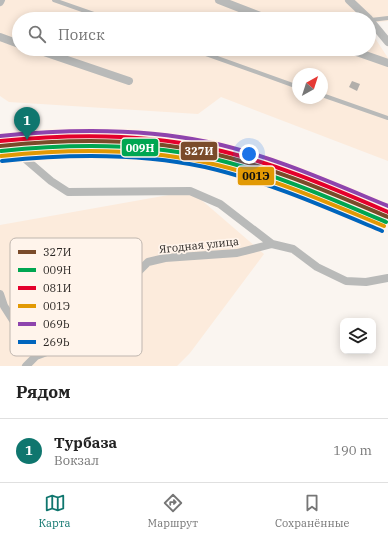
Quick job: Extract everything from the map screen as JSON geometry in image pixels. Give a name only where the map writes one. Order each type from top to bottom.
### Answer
[{"type":"street","points":[[219,0],[250,12]]},
{"type":"street","points":[[348,0],[361,12]]},
{"type":"street","points":[[376,28],[388,42]]},
{"type":"street","points":[[0,37],[12,41]]},
{"type":"street","points":[[56,56],[129,81]]},
{"type":"street","points":[[368,56],[388,63]]},
{"type":"street","points":[[23,157],[51,181],[68,192],[190,191],[220,204],[272,244],[293,249],[317,267],[346,281],[366,282],[388,278]]},
{"type":"street","name":"Ягодная улица","points":[[142,268],[148,262],[166,258],[237,253],[272,244]]},
{"type":"street","points":[[0,294],[2,307],[10,319]]},
{"type":"street","name":"Ягодная улица","points":[[26,366],[36,356]]},
{"type":"lane","points":[[54,0],[88,12]]},
{"type":"lane","points":[[376,19],[388,18]]},
{"type":"lane","points":[[212,56],[292,84]]},
{"type":"lane","points":[[328,97],[388,118]]},
{"type":"path","points":[[0,136],[15,136],[18,138],[23,157]]},
{"type":"shaded area","points":[[0,0],[388,0],[388,21],[376,22],[376,12],[12,12],[12,56],[376,56],[376,40],[388,58],[388,161],[221,97],[198,114],[9,102],[0,96]]},
{"type":"shaded area","points":[[191,191],[264,254],[190,353],[177,366],[0,366],[0,225]]},
{"type":"building","points":[[352,81],[360,84],[357,91],[349,87]]},
{"type":"transit line","name":"069Ь","points":[[0,136],[52,132],[104,131],[183,137],[231,147],[254,154],[322,179],[388,206]]},
{"type":"transit line","name":"081И","points":[[0,141],[52,137],[104,136],[131,137],[183,143],[231,153],[277,167],[388,212]]},
{"type":"transit line","name":"327И","points":[[0,146],[51,142],[103,141],[180,147],[252,164],[321,189],[388,217]]},
{"type":"transit line","name":"009Н","points":[[1,151],[52,147],[104,146],[181,152],[229,163],[275,177],[386,222]]},
{"type":"transit line","name":"001Э","points":[[1,156],[51,152],[102,151],[179,157],[227,167],[250,174],[318,199],[384,226]]},
{"type":"transit line","name":"269Ь","points":[[2,161],[52,157],[104,156],[180,162],[228,173],[273,187],[382,231]]},
{"type":"place","name":"Турбаза","points":[[27,140]]}]
